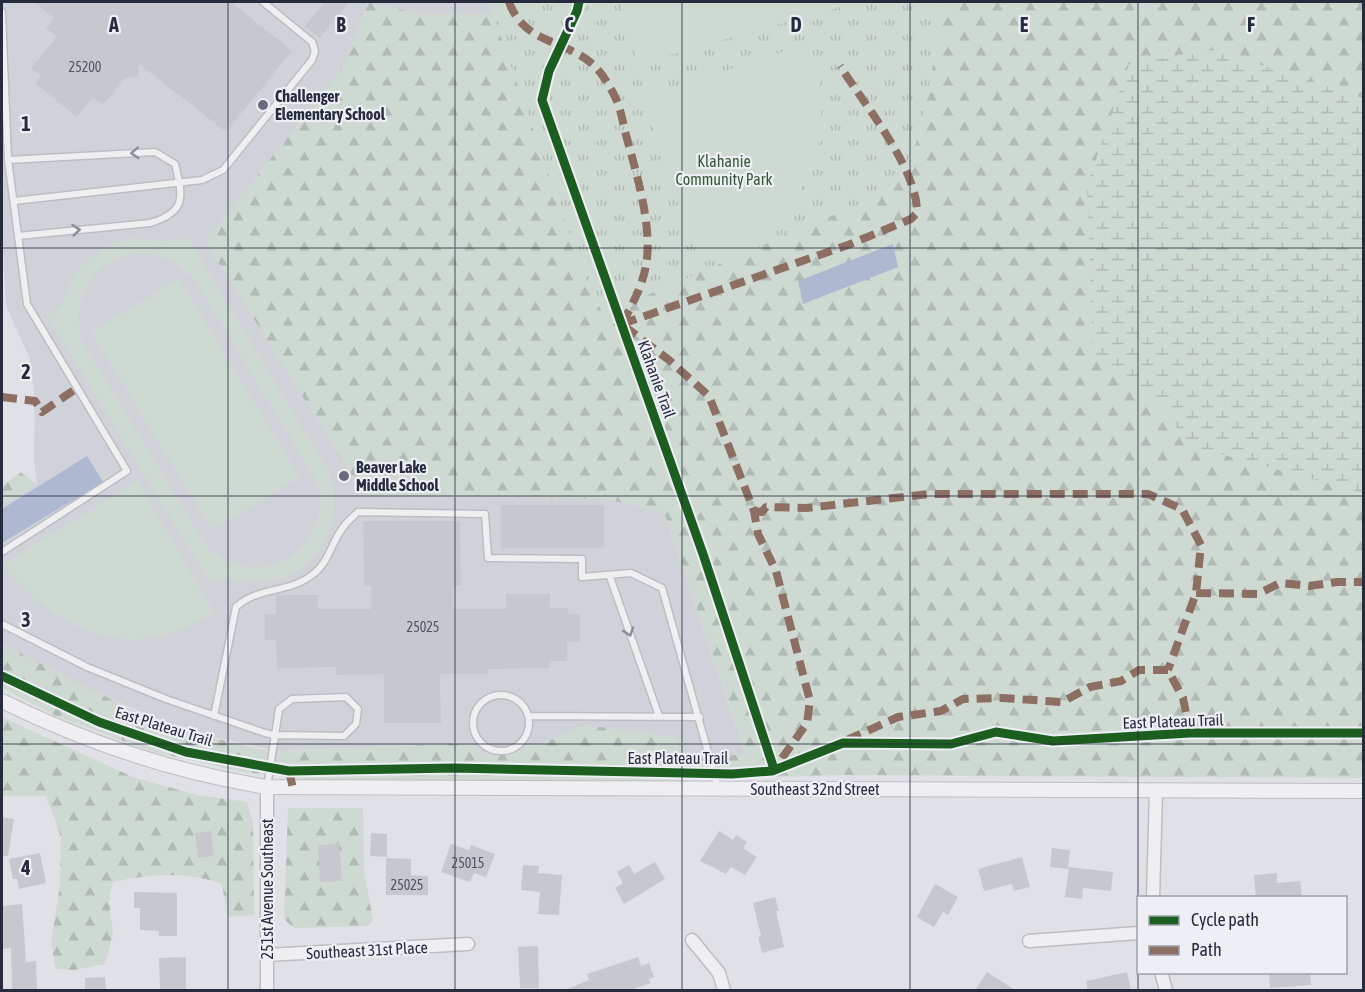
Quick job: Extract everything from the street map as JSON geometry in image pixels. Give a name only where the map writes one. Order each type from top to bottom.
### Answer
[{"type":"street","name":"Southeast 32nd Street","points":[[2,701],[127,755],[176,770],[267,787],[1364,791]]},
{"type":"street","name":"251st Avenue Southeast","points":[[267,787],[267,990]]},
{"type":"street","points":[[1153,896],[1156,790]]},
{"type":"street","points":[[1029,940],[1137,933]]},
{"type":"street","points":[[692,940],[719,973],[724,990]]},
{"type":"street","name":"Southeast 31st Place","points":[[267,956],[468,944]]},
{"type":"street","points":[[1162,974],[1166,990]]},
{"type":"lane","points":[[14,201],[180,183],[212,177],[223,170],[312,60],[315,51],[312,42],[263,2]]},
{"type":"lane","points":[[2,12],[9,160],[27,304],[127,471],[2,552]]},
{"type":"lane","points":[[9,160],[155,152],[175,164],[180,183],[180,202],[170,217],[150,223],[18,236]]},
{"type":"lane","points":[[214,716],[236,606],[253,595],[292,587],[310,577],[326,559],[342,528],[358,512],[485,514],[488,558],[582,559],[582,577],[610,577],[631,573],[662,588],[700,717],[718,789]]},
{"type":"lane","points":[[610,577],[659,717]]},
{"type":"lane","points":[[2,624],[87,668],[214,716],[274,735],[344,736],[356,724],[358,709],[346,697],[292,699],[279,709],[274,735],[267,787]]},
{"type":"lane","points":[[499,694],[518,700],[529,716],[527,734],[516,747],[507,750],[490,749],[476,737],[473,728],[473,719],[482,702],[499,694]]},
{"type":"lane","points":[[529,716],[700,717]]},
{"type":"shaded area","name":"Beaver Lake Middle School","points":[[2,2],[488,2],[557,195],[746,755],[689,759],[586,725],[554,739],[490,756],[468,743],[277,751],[182,730],[84,687],[2,644],[2,505],[37,484],[34,461],[35,401],[30,359],[6,306],[2,228]]},
{"type":"green space","points":[[368,2],[419,14],[493,14],[584,276],[603,314],[890,191],[906,166],[922,129],[941,17],[938,2],[1363,2],[1363,778],[845,775],[612,781],[321,781],[243,772],[150,751],[56,716],[2,688],[2,644],[130,709],[182,730],[255,748],[277,751],[468,743],[490,756],[554,739],[585,725],[676,737],[689,759],[746,754],[664,512],[606,499],[365,496],[205,241],[342,69]]},
{"type":"green space","name":"Klahanie Community Park","points":[[488,2],[938,2],[941,17],[922,129],[906,166],[890,190],[920,214],[603,314],[584,276]]},
{"type":"green space","points":[[620,2],[858,2],[638,64]]},
{"type":"green space","points":[[810,43],[819,80],[821,115],[817,149],[806,179],[789,207],[766,230],[736,249],[700,263],[645,106],[651,95]]},
{"type":"green space","points":[[1212,49],[1363,98],[1363,493],[1191,446],[1157,403],[1093,357],[1087,185],[1129,64]]},
{"type":"green space","points":[[131,238],[163,241],[188,238],[329,472],[334,497],[333,521],[325,542],[312,559],[295,572],[274,580],[250,582],[225,577],[211,584],[47,316],[61,305],[71,282],[88,259],[121,240]],"holes":[[[148,253],[174,262],[195,280],[316,480],[320,505],[315,527],[303,545],[287,558],[267,566],[246,567],[225,560],[205,544],[82,341],[79,324],[84,293],[91,279],[102,268],[115,260]]]},
{"type":"green space","points":[[179,279],[300,477],[212,530],[91,332]]},
{"type":"green space","points":[[20,472],[37,484],[2,505],[2,487]]},
{"type":"green space","points":[[137,481],[214,612],[184,629],[155,637],[126,639],[99,635],[73,624],[48,609],[2,565]]},
{"type":"green space","points":[[2,717],[135,778],[198,795],[247,802],[253,822],[254,915],[228,917],[222,884],[208,880],[168,875],[113,882],[109,902],[113,934],[105,964],[74,970],[56,969],[51,944],[60,885],[61,837],[46,796],[2,796]]},
{"type":"green space","points":[[288,808],[363,808],[364,871],[373,920],[368,926],[294,928],[284,919]]},
{"type":"water","points":[[893,244],[898,267],[803,304],[798,281]]},
{"type":"water","points":[[87,456],[103,482],[2,543],[2,509]]},
{"type":"building","points":[[34,2],[231,2],[292,51],[226,132],[138,63],[139,77],[124,78],[103,105],[93,97],[77,117],[35,83],[41,76],[31,68],[57,37],[46,28],[54,18]]},
{"type":"building","points":[[325,2],[349,2],[320,38],[305,26]]},
{"type":"building","points":[[501,505],[604,505],[604,548],[501,548]]},
{"type":"building","points":[[363,521],[460,521],[461,586],[453,586],[453,609],[506,609],[506,594],[550,594],[550,608],[568,608],[568,614],[580,614],[580,642],[567,641],[567,661],[549,661],[549,668],[488,669],[489,674],[440,674],[441,723],[384,723],[384,674],[336,675],[336,667],[277,668],[276,640],[265,640],[265,614],[276,614],[276,595],[318,595],[318,609],[371,609],[371,586],[364,586]]},
{"type":"building","points":[[2,817],[14,819],[8,856],[2,856]]},
{"type":"building","points":[[211,831],[214,856],[198,858],[195,833]]},
{"type":"building","points":[[719,831],[733,840],[736,835],[747,842],[743,848],[757,857],[745,875],[731,867],[726,874],[700,861]]},
{"type":"building","points":[[371,833],[387,834],[387,857],[370,856]]},
{"type":"building","points":[[339,844],[342,881],[320,882],[318,845]]},
{"type":"building","points":[[451,844],[469,850],[471,845],[495,854],[486,877],[474,873],[470,882],[441,872]]},
{"type":"building","points":[[1052,848],[1070,850],[1068,869],[1050,867]]},
{"type":"building","points":[[40,853],[46,883],[19,889],[17,879],[13,879],[9,859]]},
{"type":"building","points":[[1022,857],[1030,887],[1014,891],[1012,884],[984,891],[978,869]]},
{"type":"building","points":[[386,858],[411,859],[411,875],[428,876],[428,895],[386,895]]},
{"type":"building","points":[[655,862],[665,879],[624,904],[615,888],[623,883],[617,872],[629,865],[634,874]]},
{"type":"building","points":[[523,865],[539,866],[538,873],[562,875],[559,915],[538,914],[540,892],[521,890]]},
{"type":"building","points":[[1069,867],[1113,872],[1111,891],[1083,888],[1082,899],[1065,897]]},
{"type":"building","points":[[1277,873],[1277,883],[1300,881],[1302,896],[1256,896],[1254,875]]},
{"type":"building","points":[[935,884],[958,897],[948,915],[943,912],[934,927],[917,917]]},
{"type":"building","points":[[134,892],[177,893],[177,936],[159,936],[159,931],[140,930],[140,908],[134,908]]},
{"type":"building","points":[[775,897],[784,947],[762,953],[758,937],[761,936],[753,903]]},
{"type":"building","points":[[22,904],[26,962],[36,961],[37,990],[12,990],[11,948],[2,949],[2,906]]},
{"type":"building","points":[[538,946],[539,988],[520,988],[518,947]]},
{"type":"building","points":[[186,957],[186,990],[160,990],[159,958]]},
{"type":"building","points":[[638,957],[641,966],[649,963],[654,977],[649,979],[651,983],[630,990],[565,990],[589,980],[587,974]]},
{"type":"building","points":[[987,972],[1015,990],[975,990]]},
{"type":"building","points":[[1127,972],[1131,990],[1088,990],[1086,981]]},
{"type":"building","points":[[1269,974],[1310,974],[1311,985],[1270,988]]},
{"type":"building","points":[[105,977],[106,990],[85,990],[85,978]]},
{"type":"marked path","points":[[509,2],[524,25],[534,33],[579,54],[594,65],[605,79],[618,103],[642,200],[648,250],[642,280],[622,324]]},
{"type":"marked path","points":[[622,324],[848,245],[911,219],[917,213],[909,177],[899,157],[840,66]]},
{"type":"marked path","points":[[624,326],[669,360],[709,396],[754,511],[758,534],[776,571],[810,701],[807,723],[775,768]]},
{"type":"marked path","points":[[2,397],[35,401],[42,412],[77,388]]},
{"type":"marked path","points":[[754,511],[762,512],[766,507],[806,508],[929,494],[1148,494],[1182,509],[1201,545],[1196,593],[1168,670]]},
{"type":"marked path","points":[[1196,593],[1258,594],[1280,583],[1309,586],[1337,582],[1364,582]]},
{"type":"marked path","points":[[847,740],[898,717],[941,711],[963,699],[1002,698],[1062,702],[1090,687],[1121,681],[1139,670],[1168,670],[1183,698],[1190,733]]},
{"type":"marked path","points":[[289,771],[293,788]]},
{"type":"cycle path","name":"Klahanie Trail","points":[[579,2],[549,71],[542,100],[703,554],[774,769]]},
{"type":"cycle path","name":"East Plateau Trail","points":[[2,676],[99,722],[186,752],[289,771],[454,768],[732,774],[772,771],[843,743],[951,744],[996,732],[1053,741],[1190,733],[1364,733]]},
{"type":"place","name":"Challenger Elementary School","points":[[263,105]]},
{"type":"place","name":"Beaver Lake Middle School","points":[[344,476]]}]
